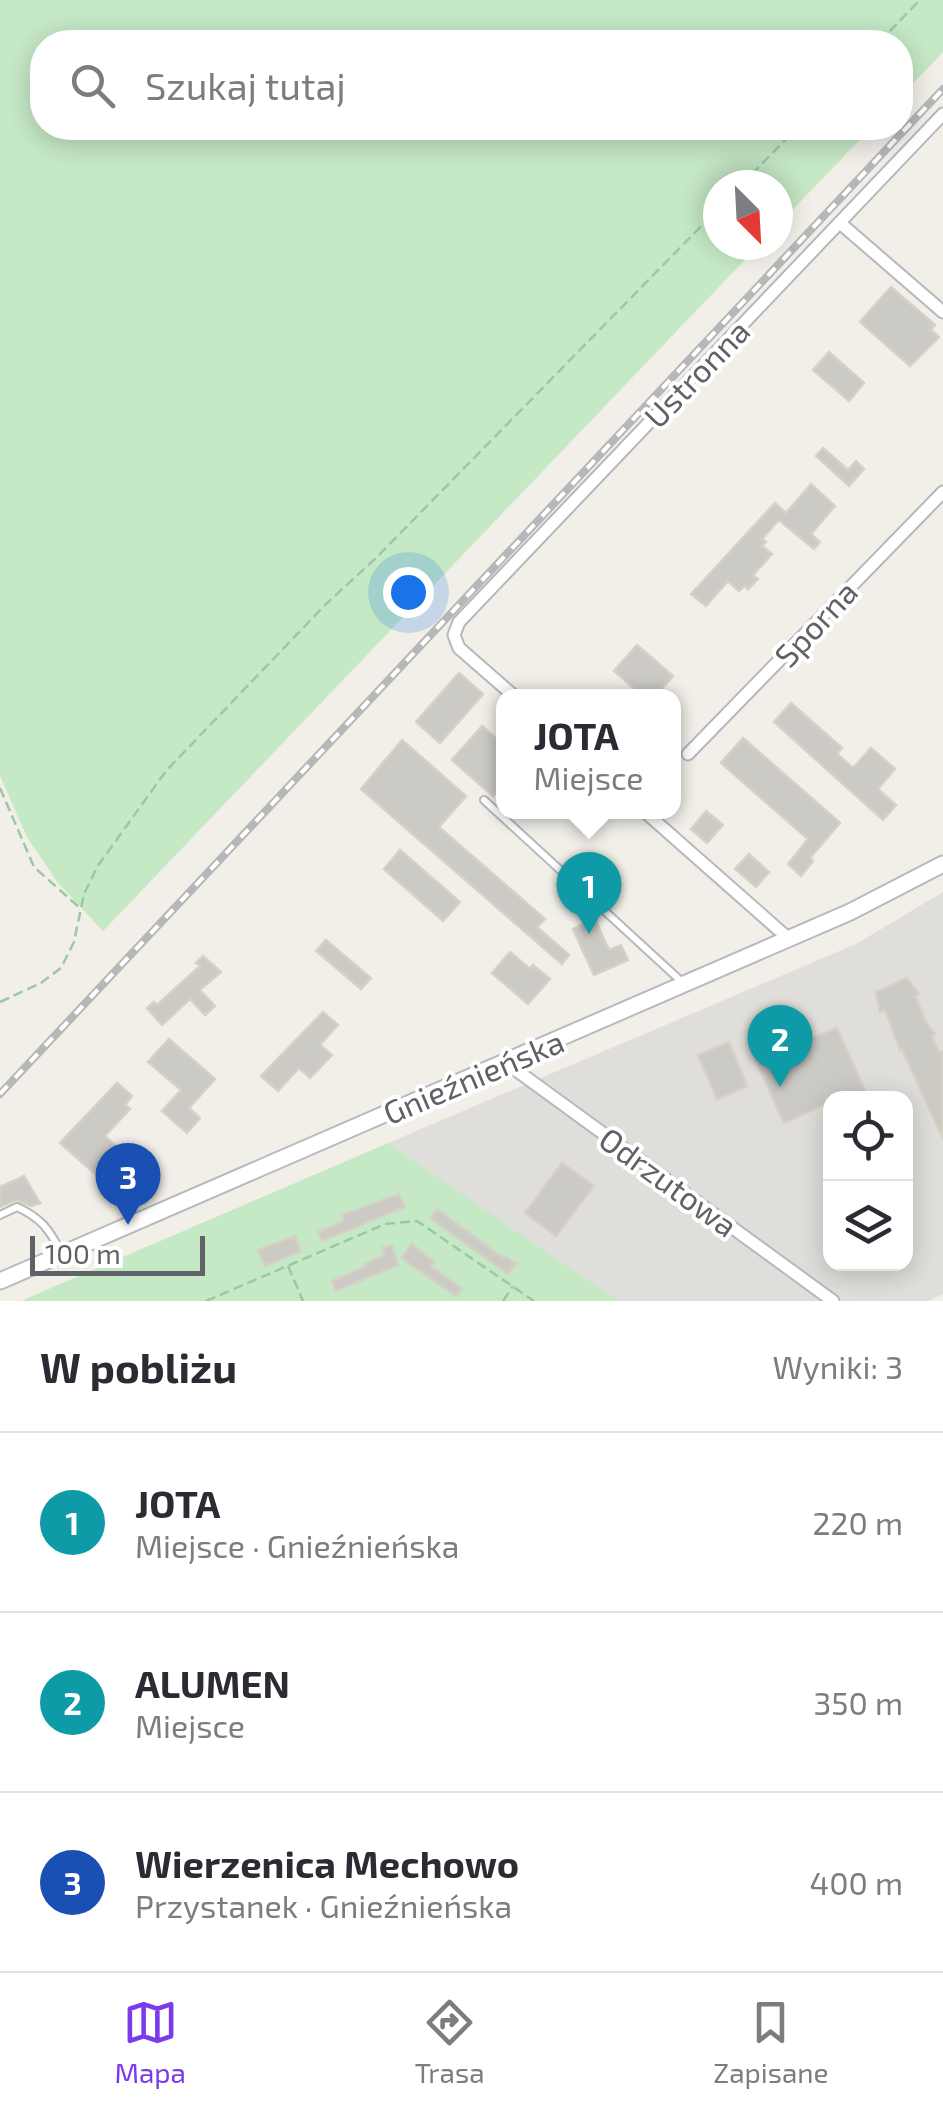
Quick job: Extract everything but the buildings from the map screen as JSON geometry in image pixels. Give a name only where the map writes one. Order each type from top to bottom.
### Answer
[{"type":"main road","name":"Gnieźnieńska","points":[[0,1281],[789,939],[943,864]]},
{"type":"street","name":"Ustronna","points":[[506,689],[459,648],[454,635],[459,622],[943,114]]},
{"type":"street","points":[[840,222],[943,312]]},
{"type":"street","name":"Sporna","points":[[688,754],[943,492]]},
{"type":"street","points":[[652,819],[789,939]]},
{"type":"street","name":"Odrzutowa","points":[[505,1062],[833,1301]]},
{"type":"lane","points":[[484,800],[496,811]]},
{"type":"lane","points":[[505,819],[685,984]]},
{"type":"lane","points":[[0,1215],[17,1207],[36,1216],[48,1226],[61,1253]]},
{"type":"path","points":[[891,30],[920,0]]},
{"type":"path","points":[[756,170],[785,140]]},
{"type":"path","points":[[0,1002],[41,984],[61,968],[74,942],[80,908],[97,867],[166,771],[703,224]]},
{"type":"path","points":[[0,788],[34,867],[80,908]]},
{"type":"path","points":[[206,1301],[385,1224],[417,1221],[534,1301]]},
{"type":"path","points":[[288,1266],[303,1301]]},
{"type":"path","points":[[502,1301],[512,1286]]},
{"type":"shaded area","points":[[943,892],[943,1294],[928,1301],[617,1301],[388,1143],[856,944]]},
{"type":"green space","points":[[0,0],[943,0],[943,52],[913,83],[913,30],[30,30],[30,140],[859,140],[793,209],[793,170],[703,170],[703,260],[745,260],[103,931],[58,883],[27,837],[0,776]]},
{"type":"green space","points":[[388,1143],[618,1301],[22,1301],[30,1297]]},
{"type":"railway","points":[[913,121],[943,89]]},
{"type":"railway","points":[[0,1094],[895,140]]},
{"type":"place","name":"JOTA","points":[[589,934]]},
{"type":"place","name":"ALUMEN","points":[[780,1087]]},
{"type":"place","name":"Wierzenica Mechowo","points":[[128,1225]]}]
